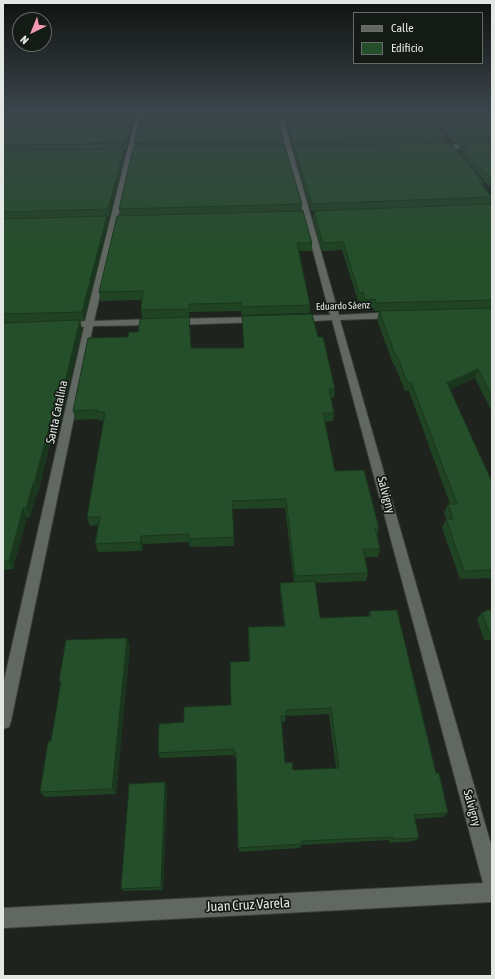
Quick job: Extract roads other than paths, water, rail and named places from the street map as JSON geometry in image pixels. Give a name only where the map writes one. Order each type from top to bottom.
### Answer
[{"type":"street","name":"Santa Catalina","points":[[3,720],[89,324],[129,157]]},
{"type":"street","name":"Salvigny","points":[[291,157],[492,881]]},
{"type":"street","name":"Eduardo Sáenz","points":[[289,319],[406,315]]},
{"type":"street","points":[[74,324],[265,319]]},
{"type":"street","name":"Juan Cruz Varela","points":[[3,918],[492,892]]}]
